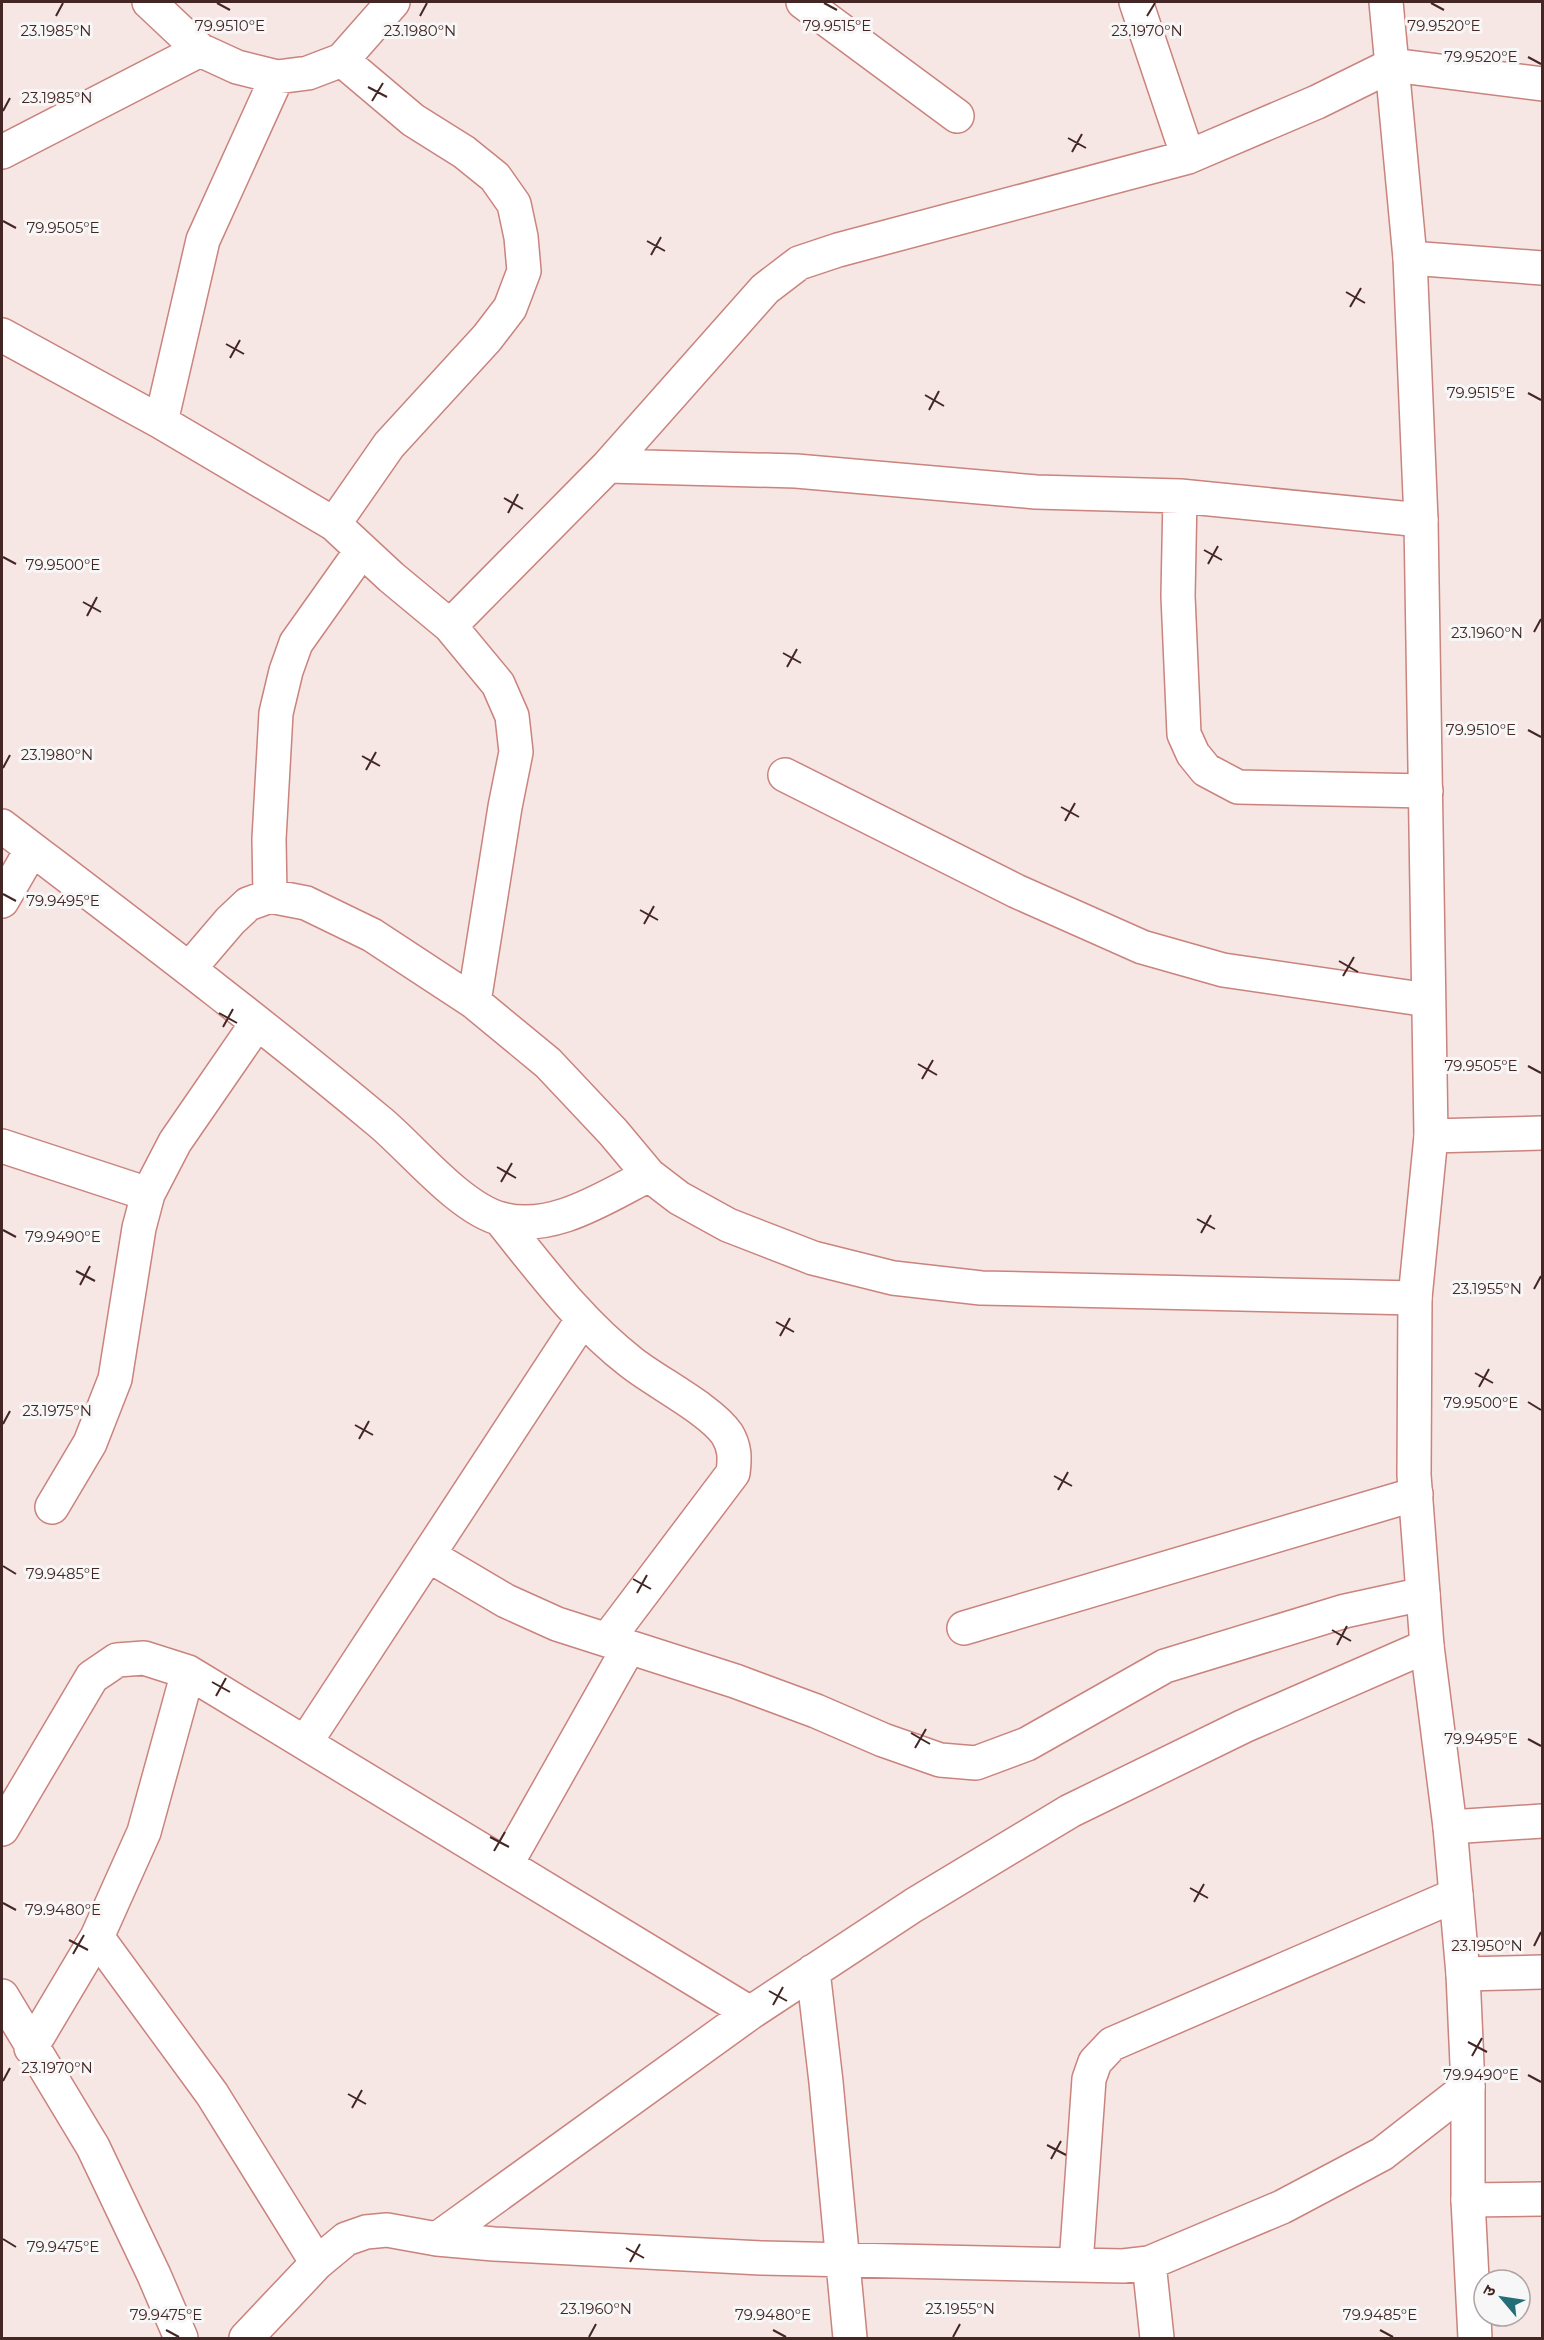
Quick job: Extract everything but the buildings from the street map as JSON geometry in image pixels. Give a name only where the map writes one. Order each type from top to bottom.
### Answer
[{"type":"street","points":[[149,2],[201,50],[237,67],[277,77],[308,73],[342,60],[393,2]]},
{"type":"street","points":[[804,2],[957,116]]},
{"type":"street","points":[[1136,2],[1188,158]]},
{"type":"street","points":[[1386,2],[1410,258],[1421,520],[1431,1136],[1415,1298],[1416,1494],[1427,1646],[1450,1827],[1463,1974],[1468,2087],[1470,2337]]},
{"type":"street","points":[[2,153],[201,50]]},
{"type":"street","points":[[334,524],[389,445],[487,338],[510,308],[524,271],[521,237],[514,204],[495,177],[464,152],[413,120],[342,60]]},
{"type":"street","points":[[450,626],[608,466],[765,289],[800,263],[838,250],[1188,158],[1317,102],[1392,65],[1542,84]]},
{"type":"street","points":[[160,422],[203,240],[277,77]]},
{"type":"street","points":[[1410,258],[1542,268]]},
{"type":"street","points":[[2,335],[160,422],[334,524],[450,626],[498,684],[512,716],[516,752],[474,1002]]},
{"type":"street","points":[[608,466],[796,471],[1036,492],[1180,496],[1421,520]]},
{"type":"street","points":[[1180,496],[1178,596],[1184,734],[1193,754],[1206,770],[1238,787],[1426,791]]},
{"type":"street","points":[[270,896],[269,839],[276,713],[286,671],[296,643],[362,550]]},
{"type":"street","points":[[785,775],[1016,891],[1142,947],[1223,970],[1428,1000]]},
{"type":"street","points":[[2,826],[189,969],[382,1124],[466,1202],[500,1219],[537,1223],[580,1210],[650,1174]]},
{"type":"street","points":[[2,901],[32,849]]},
{"type":"street","points":[[189,969],[230,921],[248,904],[270,896],[306,903],[372,935],[474,1002],[548,1063],[650,1174],[679,1198],[728,1225],[813,1258],[893,1278],[981,1288],[1415,1298]]},
{"type":"street","points":[[52,1507],[90,1443],[115,1379],[139,1228],[148,1194],[175,1142],[256,1023]]},
{"type":"street","points":[[1431,1136],[1542,1133]]},
{"type":"street","points":[[2,1146],[148,1194]]},
{"type":"street","points":[[500,1219],[582,1320],[632,1363],[706,1414],[726,1433],[735,1453],[733,1473],[618,1643],[506,1865]]},
{"type":"street","points":[[305,1743],[582,1320]]},
{"type":"street","points":[[964,1628],[1416,1494]]},
{"type":"street","points":[[428,1555],[506,1601],[558,1624],[735,1681],[816,1711],[883,1740],[940,1760],[976,1763],[1028,1744],[1165,1666],[1345,1611],[1423,1594]]},
{"type":"street","points":[[437,2238],[750,2013],[914,1905],[1070,1811],[1244,1726],[1427,1646]]},
{"type":"street","points":[[2,1829],[92,1677],[117,1660],[144,1658],[188,1672],[750,2013]]},
{"type":"street","points":[[32,2048],[97,1937],[144,1832],[188,1672]]},
{"type":"street","points":[[1450,1827],[1542,1821]]},
{"type":"street","points":[[1076,2264],[1089,2079],[1095,2062],[1112,2044],[1456,1895]]},
{"type":"street","points":[[97,1937],[212,2094],[317,2263]]},
{"type":"street","points":[[813,1971],[844,2259],[850,2338]]},
{"type":"street","points":[[1463,1974],[1542,1972]]},
{"type":"street","points":[[2,1996],[93,2147],[154,2275],[181,2338]]},
{"type":"street","points":[[246,2338],[317,2263],[346,2239],[366,2232],[387,2230],[494,2244],[761,2258],[1124,2265],[1149,2263],[1282,2207],[1382,2154],[1468,2087]]},
{"type":"street","points":[[1468,2200],[1542,2199]]},
{"type":"street","points":[[1149,2263],[1157,2338]]}]
